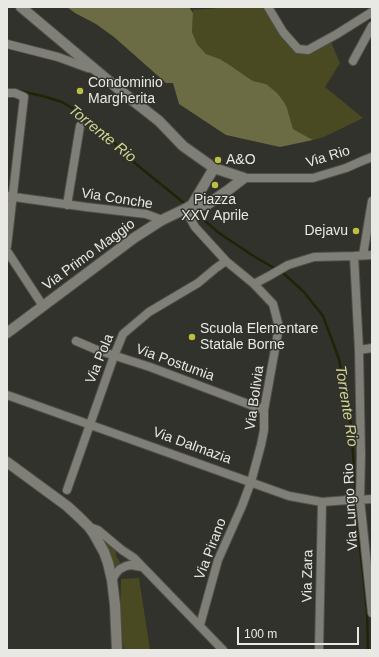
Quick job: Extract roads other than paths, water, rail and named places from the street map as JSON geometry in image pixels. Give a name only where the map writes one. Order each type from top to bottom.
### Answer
[{"type":"street","points":[[21,7],[94,69],[159,121],[183,146],[214,168],[244,178]]},
{"type":"street","points":[[268,7],[283,32],[298,49],[308,50],[372,12]]},
{"type":"street","points":[[353,61],[372,26]]},
{"type":"street","points":[[7,44],[58,57],[94,69]]},
{"type":"street","points":[[7,93],[14,93],[24,97],[10,197],[7,246]]},
{"type":"street","name":"Via Conche","points":[[67,205],[80,126]]},
{"type":"street","name":"Via Rio","points":[[244,178],[313,178],[346,168],[372,157]]},
{"type":"street","points":[[189,207],[214,168]]},
{"type":"street","points":[[227,191],[228,173]]},
{"type":"street","name":"Via Primo Maggio","points":[[7,333],[134,238],[162,220],[189,207],[208,204],[244,178]]},
{"type":"street","name":"Via Conche","points":[[10,197],[146,214],[162,220]]},
{"type":"street","name":"Via Lungo Rio","points":[[372,201],[358,256],[361,455],[355,500],[372,613]]},
{"type":"street","name":"Via Bolivia","points":[[189,207],[195,227],[226,261],[254,284],[273,304],[279,326],[264,410],[264,430],[251,482]]},
{"type":"street","points":[[7,251],[43,306]]},
{"type":"street","points":[[254,284],[288,265],[314,257],[372,255]]},
{"type":"street","name":"Via Pola","points":[[67,490],[123,334],[149,312],[198,283],[226,261]]},
{"type":"street","name":"Via Postumia","points":[[76,341],[97,350],[150,367],[264,410]]},
{"type":"street","points":[[359,350],[372,348]]},
{"type":"street","name":"Via Dalmazia","points":[[7,395],[289,496],[322,502],[372,499]]},
{"type":"street","points":[[7,462],[67,506],[89,527],[94,534],[104,552],[112,580],[115,605],[117,650]]},
{"type":"street","name":"Via Pirano","points":[[200,625],[218,560],[251,482]]},
{"type":"street","name":"Via Zara","points":[[320,650],[322,502]]},
{"type":"street","points":[[89,527],[98,530],[134,558],[223,650]]},
{"type":"street","points":[[112,580],[120,569],[126,566],[131,565],[142,567]]},
{"type":"waterway","name":"Torrente Rio","points":[[15,90],[62,102],[79,112],[97,126],[136,164],[184,203]]},
{"type":"waterway","name":"Torrente Rio","points":[[205,221],[219,233],[276,269]]},
{"type":"waterway","name":"Torrente Rio","points":[[281,271],[304,292],[323,316],[339,359],[351,425],[356,497]]},
{"type":"waterway","name":"Torrente Rio","points":[[356,502],[367,611],[368,650]]},
{"type":"place","name":"Condominio Margherita","points":[[80,91]]},
{"type":"place","name":"A&O","points":[[218,160]]},
{"type":"place","name":"Piazza XXV Aprile","points":[[215,185]]},
{"type":"place","name":"Dejavu","points":[[356,231]]},
{"type":"place","name":"Scuola Elementare Statale Borne","points":[[192,337]]}]
